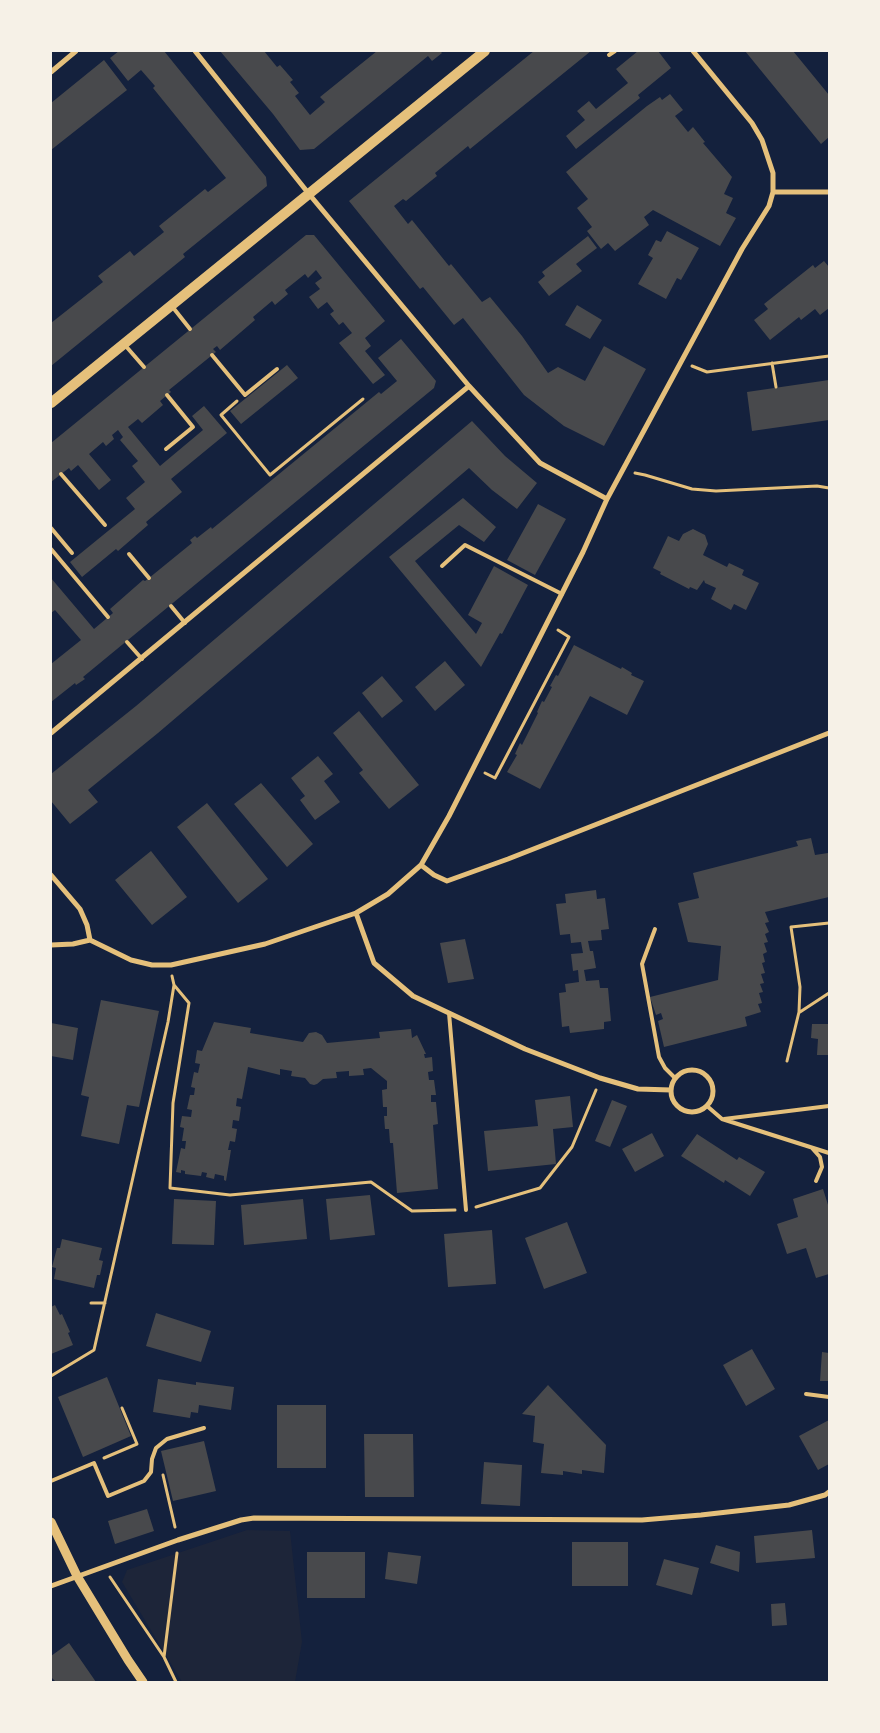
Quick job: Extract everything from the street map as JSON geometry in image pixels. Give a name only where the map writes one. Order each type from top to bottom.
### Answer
[{"type":"main road","points":[[51,403],[485,51]]},
{"type":"street","points":[[51,72],[76,51]]},
{"type":"street","points":[[195,51],[309,194],[469,386],[540,463],[607,499]]},
{"type":"street","points":[[51,944],[73,944],[90,940],[131,960],[152,966],[171,965],[266,944],[356,913],[388,894],[421,866],[449,816],[584,552],[607,499],[742,249],[765,214],[774,192],[772,174],[762,140],[752,123],[694,51]]},
{"type":"street","points":[[774,192],[828,193]]},
{"type":"street","points":[[51,733],[185,624],[469,386]]},
{"type":"street","points":[[421,866],[447,881],[508,859],[829,733]]},
{"type":"street","points":[[51,875],[80,909],[87,925],[90,940]]},
{"type":"street","points":[[356,913],[374,963],[413,996],[525,1050],[600,1078],[638,1089],[670,1090]]},
{"type":"street","points":[[695,1070],[703,1073],[710,1079],[713,1086],[712,1100],[707,1106],[692,1112],[684,1111],[677,1106],[670,1090],[676,1078],[686,1071],[695,1070]]},
{"type":"street","points":[[51,1586],[178,1540],[241,1520],[254,1518],[642,1520],[789,1505],[825,1495],[829,1492]]},
{"type":"street","points":[[51,1522],[77,1576],[143,1682]]},
{"type":"lane","points":[[609,56],[615,51]]},
{"type":"lane","points":[[172,305],[190,329]]},
{"type":"lane","points":[[124,344],[144,367]]},
{"type":"lane","points":[[212,355],[245,395],[277,369]]},
{"type":"lane","points":[[166,449],[193,427],[167,395]]},
{"type":"lane","points":[[61,474],[105,525]]},
{"type":"lane","points":[[51,528],[72,553]]},
{"type":"lane","points":[[442,566],[465,545],[562,594]]},
{"type":"lane","points":[[51,549],[108,618]]},
{"type":"lane","points":[[129,554],[149,578]]},
{"type":"lane","points":[[171,606],[185,624]]},
{"type":"lane","points":[[127,642],[142,659]]},
{"type":"lane","points":[[655,929],[642,964],[659,1056],[665,1068],[676,1078]]},
{"type":"lane","points":[[449,1014],[466,1210]]},
{"type":"lane","points":[[707,1106],[722,1119],[829,1152]]},
{"type":"lane","points":[[722,1119],[829,1106]]},
{"type":"lane","points":[[811,1147],[820,1157],[822,1168],[816,1180]]},
{"type":"lane","points":[[806,1394],[829,1397]]},
{"type":"lane","points":[[51,1481],[94,1463],[108,1496],[144,1481],[151,1472],[152,1459],[156,1448],[167,1439],[204,1428]]},
{"type":"path","points":[[708,372],[829,356]]},
{"type":"path","points":[[772,363],[776,387]]},
{"type":"path","points":[[245,395],[220,415],[270,475],[363,399]]},
{"type":"path","points":[[622,472],[645,475],[692,489],[716,491],[808,486],[829,488]]},
{"type":"path","points":[[473,767],[495,778],[569,637],[547,624]]},
{"type":"path","points":[[787,1061],[799,1012],[800,987],[791,927],[829,923]]},
{"type":"path","points":[[51,1376],[94,1350],[168,1022],[174,985],[171,965]]},
{"type":"path","points":[[174,985],[189,1004],[173,1103],[170,1188],[230,1195],[371,1182],[412,1210],[466,1210],[540,1188],[572,1147],[600,1078]]},
{"type":"path","points":[[799,1012],[829,993]]},
{"type":"path","points":[[91,1303],[105,1304]]},
{"type":"path","points":[[94,1463],[137,1444],[122,1408]]},
{"type":"path","points":[[163,1475],[178,1540],[164,1657]]},
{"type":"path","points":[[103,1567],[164,1657],[176,1682]]},
{"type":"shaded area","points":[[247,1530],[290,1531],[302,1642],[295,1682],[182,1682],[122,1582],[127,1570]]},
{"type":"building","points":[[119,51],[164,51],[266,177],[267,186],[183,254],[185,257],[51,366],[51,323],[103,282],[98,276],[130,251],[134,256],[164,232],[159,226],[205,189],[208,192],[226,178],[153,88],[155,86],[141,70],[128,81],[110,58]]},
{"type":"building","points":[[220,51],[264,51],[277,67],[280,65],[293,80],[290,82],[299,93],[295,96],[310,115],[325,102],[320,97],[377,51],[440,51],[442,53],[432,61],[428,56],[314,149],[300,150],[273,114]]},
{"type":"building","points":[[534,51],[591,51],[470,149],[468,146],[435,173],[437,176],[406,201],[403,199],[394,206],[408,224],[412,220],[449,266],[451,264],[482,302],[490,297],[522,336],[548,373],[558,367],[585,381],[604,346],[646,369],[604,446],[564,426],[524,395],[463,318],[454,325],[423,287],[420,289],[349,201]]},
{"type":"building","points":[[638,51],[658,51],[671,68],[638,95],[640,98],[576,149],[566,136],[585,120],[577,111],[589,101],[596,109],[628,83],[616,69]]},
{"type":"building","points":[[745,51],[793,51],[829,95],[829,137],[821,144]]},
{"type":"building","points":[[104,60],[127,90],[51,150],[51,103]]},
{"type":"building","points":[[670,94],[683,110],[675,116],[688,132],[693,127],[705,142],[703,143],[732,177],[724,194],[733,198],[726,213],[736,218],[720,246],[653,210],[644,217],[649,225],[615,251],[608,243],[601,249],[587,231],[592,227],[577,208],[588,199],[566,172],[647,106],[660,97],[662,100]]},
{"type":"building","points":[[667,231],[699,248],[681,280],[677,278],[666,299],[638,284],[653,258],[648,255],[656,240],[661,242]]},
{"type":"building","points":[[306,235],[314,235],[385,321],[365,338],[371,346],[365,351],[385,375],[373,384],[339,343],[352,333],[343,322],[339,325],[330,314],[334,311],[327,302],[318,309],[309,297],[320,289],[315,283],[322,278],[316,270],[308,278],[305,274],[285,290],[288,294],[275,305],[272,301],[253,317],[255,320],[220,350],[217,346],[213,349],[216,352],[169,390],[171,392],[160,401],[163,405],[142,423],[138,419],[128,427],[160,466],[203,430],[192,416],[204,406],[227,433],[171,479],[182,492],[146,522],[148,525],[118,551],[116,549],[82,577],[70,562],[135,509],[126,498],[145,482],[132,466],[138,461],[120,440],[123,437],[118,430],[112,435],[114,439],[106,446],[103,442],[89,454],[111,480],[99,490],[78,465],[71,471],[69,468],[51,482],[51,443]]},
{"type":"building","points":[[588,236],[597,248],[576,264],[582,271],[549,296],[538,282],[545,276],[542,272]]},
{"type":"building","points":[[824,261],[829,267],[829,308],[820,315],[815,309],[801,320],[799,317],[770,340],[754,320],[768,309],[764,304],[813,265],[815,268]]},
{"type":"building","points":[[577,305],[602,320],[590,339],[565,325]]},
{"type":"building","points":[[401,339],[436,381],[434,388],[83,677],[85,679],[76,685],[75,683],[51,702],[51,664],[81,640],[55,610],[51,613],[51,578],[94,629],[113,613],[110,609],[143,580],[145,581],[149,578],[192,543],[190,540],[195,536],[197,538],[211,527],[212,529],[379,392],[381,394],[397,381],[378,358]]},
{"type":"building","points":[[287,365],[298,378],[241,424],[230,411]]},
{"type":"building","points":[[829,380],[829,420],[752,431],[747,392]]},
{"type":"building","points":[[472,421],[505,456],[537,483],[517,509],[492,490],[469,468],[158,733],[88,790],[98,802],[70,824],[51,801],[51,774],[136,706]]},
{"type":"building","points":[[463,498],[496,527],[484,542],[459,525],[415,561],[476,634],[482,623],[468,615],[494,566],[528,585],[502,634],[500,633],[481,667],[389,557]]},
{"type":"building","points":[[538,504],[566,519],[535,575],[507,560]]},
{"type":"building","points":[[693,529],[705,535],[708,544],[703,555],[727,567],[729,563],[744,570],[742,575],[759,583],[746,610],[734,604],[731,610],[711,599],[716,588],[705,583],[704,580],[697,590],[690,587],[689,589],[660,574],[661,572],[653,568],[668,536],[679,541],[683,534]]},
{"type":"building","points":[[574,645],[621,669],[622,667],[632,673],[631,675],[644,681],[627,715],[590,696],[540,789],[507,772],[517,755],[515,754],[520,743],[522,745],[538,713],[542,701],[544,702],[552,687],[550,686],[556,675],[558,676]]},
{"type":"building","points":[[445,661],[465,685],[435,711],[415,687]]},
{"type":"building","points":[[382,676],[403,701],[382,718],[362,693]]},
{"type":"building","points":[[359,711],[419,785],[389,809],[359,773],[363,770],[333,733]]},
{"type":"building","points":[[318,756],[333,774],[324,781],[340,802],[315,820],[300,800],[305,796],[291,778]]},
{"type":"building","points":[[261,783],[313,844],[287,867],[234,804]]},
{"type":"building","points":[[207,803],[268,879],[238,903],[177,827]]},
{"type":"building","points":[[811,838],[815,855],[828,853],[829,856],[829,897],[765,912],[769,922],[765,923],[769,932],[765,934],[768,942],[764,943],[767,952],[763,954],[765,962],[762,963],[765,973],[761,974],[764,983],[760,984],[763,992],[759,993],[762,1003],[758,1004],[761,1012],[745,1017],[747,1026],[664,1047],[658,1021],[663,1019],[661,1013],[656,1015],[650,997],[718,980],[721,946],[688,942],[678,903],[699,898],[693,873],[798,846],[796,841]]},
{"type":"building","points":[[151,851],[187,897],[152,925],[115,880]]},
{"type":"building","points":[[596,890],[597,899],[605,898],[609,929],[601,930],[602,940],[588,941],[590,951],[593,951],[596,968],[584,970],[586,981],[599,980],[600,988],[608,988],[611,1021],[604,1022],[604,1029],[570,1033],[569,1026],[562,1027],[559,993],[566,992],[565,984],[579,982],[578,970],[573,971],[571,954],[583,953],[581,942],[571,943],[570,934],[560,935],[556,904],[566,903],[565,894]]},
{"type":"building","points":[[465,939],[474,979],[448,983],[440,943]]},
{"type":"building","points":[[101,1000],[159,1011],[139,1107],[127,1105],[119,1144],[81,1136],[89,1097],[81,1095]]},
{"type":"building","points":[[214,1022],[251,1028],[250,1033],[303,1042],[309,1033],[316,1032],[322,1035],[327,1043],[380,1038],[379,1032],[411,1029],[412,1038],[417,1035],[426,1054],[424,1054],[425,1058],[432,1057],[433,1071],[428,1072],[429,1080],[434,1080],[436,1095],[431,1095],[431,1102],[436,1102],[438,1124],[433,1125],[438,1189],[397,1193],[393,1143],[390,1143],[389,1129],[385,1129],[384,1116],[387,1116],[387,1107],[383,1107],[382,1090],[387,1089],[387,1081],[371,1068],[363,1069],[364,1075],[349,1076],[349,1071],[336,1072],[337,1078],[323,1079],[314,1085],[310,1084],[305,1078],[291,1076],[292,1071],[280,1069],[280,1075],[248,1067],[242,1099],[237,1098],[236,1106],[241,1107],[239,1121],[233,1120],[232,1128],[237,1129],[235,1142],[230,1141],[228,1150],[231,1150],[226,1181],[224,1176],[215,1174],[214,1179],[206,1177],[207,1173],[202,1172],[201,1176],[185,1174],[185,1171],[181,1170],[181,1173],[176,1172],[181,1148],[185,1149],[186,1141],[182,1141],[184,1128],[180,1127],[182,1116],[191,1117],[192,1110],[187,1109],[190,1095],[194,1095],[195,1088],[191,1087],[194,1072],[198,1073],[200,1064],[195,1063],[197,1050],[202,1051]]},
{"type":"building","points":[[51,1023],[78,1028],[73,1060],[51,1056]]},
{"type":"building","points":[[812,1024],[829,1024],[829,1055],[817,1055],[818,1039],[811,1038]]},
{"type":"building","points":[[570,1096],[573,1127],[553,1129],[556,1164],[488,1171],[484,1131],[538,1126],[535,1100]]},
{"type":"building","points":[[612,1100],[627,1106],[610,1147],[595,1141]]},
{"type":"building","points":[[652,1133],[664,1156],[635,1172],[622,1149]]},
{"type":"building","points":[[697,1134],[737,1160],[739,1157],[765,1172],[750,1196],[725,1180],[724,1183],[681,1156]]},
{"type":"building","points":[[823,1189],[829,1208],[829,1274],[816,1278],[806,1248],[787,1254],[777,1224],[798,1217],[793,1199]]},
{"type":"building","points":[[370,1195],[375,1235],[330,1240],[326,1199]]},
{"type":"building","points":[[174,1199],[216,1201],[214,1245],[172,1244]]},
{"type":"building","points":[[303,1199],[307,1239],[244,1245],[241,1205]]},
{"type":"building","points":[[567,1222],[587,1273],[544,1289],[525,1238]]},
{"type":"building","points":[[492,1230],[496,1284],[448,1287],[444,1234]]},
{"type":"building","points":[[62,1239],[102,1248],[99,1260],[103,1261],[100,1275],[97,1275],[94,1288],[54,1279],[56,1268],[52,1267],[57,1248],[60,1248]]},
{"type":"building","points":[[55,1305],[60,1315],[62,1314],[70,1332],[68,1333],[73,1345],[51,1354],[51,1307]]},
{"type":"building","points":[[156,1313],[211,1331],[201,1362],[146,1346]]},
{"type":"building","points":[[752,1349],[775,1389],[746,1406],[723,1365]]},
{"type":"building","points":[[822,1352],[829,1353],[829,1381],[820,1381]]},
{"type":"building","points":[[107,1377],[131,1436],[83,1457],[58,1397]]},
{"type":"building","points":[[158,1379],[196,1385],[196,1382],[234,1387],[231,1410],[199,1405],[198,1413],[191,1412],[190,1418],[153,1412]]},
{"type":"building","points":[[548,1385],[606,1445],[604,1473],[582,1470],[582,1474],[563,1471],[563,1475],[541,1473],[544,1444],[533,1442],[535,1416],[522,1414]]},
{"type":"building","points":[[277,1405],[326,1405],[326,1468],[277,1468]]},
{"type":"building","points":[[829,1420],[829,1464],[818,1470],[799,1436]]},
{"type":"building","points":[[364,1434],[413,1434],[414,1497],[365,1497]]},
{"type":"building","points":[[204,1441],[216,1491],[173,1501],[161,1451]]},
{"type":"building","points":[[484,1462],[522,1465],[520,1506],[481,1504]]},
{"type":"building","points":[[147,1509],[154,1531],[115,1544],[108,1521]]},
{"type":"building","points":[[812,1530],[815,1558],[756,1563],[754,1536]]},
{"type":"building","points":[[572,1542],[628,1542],[628,1586],[572,1586]]},
{"type":"building","points":[[716,1545],[740,1552],[739,1572],[710,1563]]},
{"type":"building","points":[[307,1552],[365,1552],[365,1598],[307,1598]]},
{"type":"building","points":[[388,1552],[421,1556],[417,1584],[385,1579]]},
{"type":"building","points":[[664,1559],[699,1568],[692,1595],[656,1585]]},
{"type":"building","points":[[785,1603],[787,1625],[772,1626],[771,1604]]},
{"type":"building","points":[[69,1643],[96,1682],[56,1682],[51,1677],[51,1656]]}]
